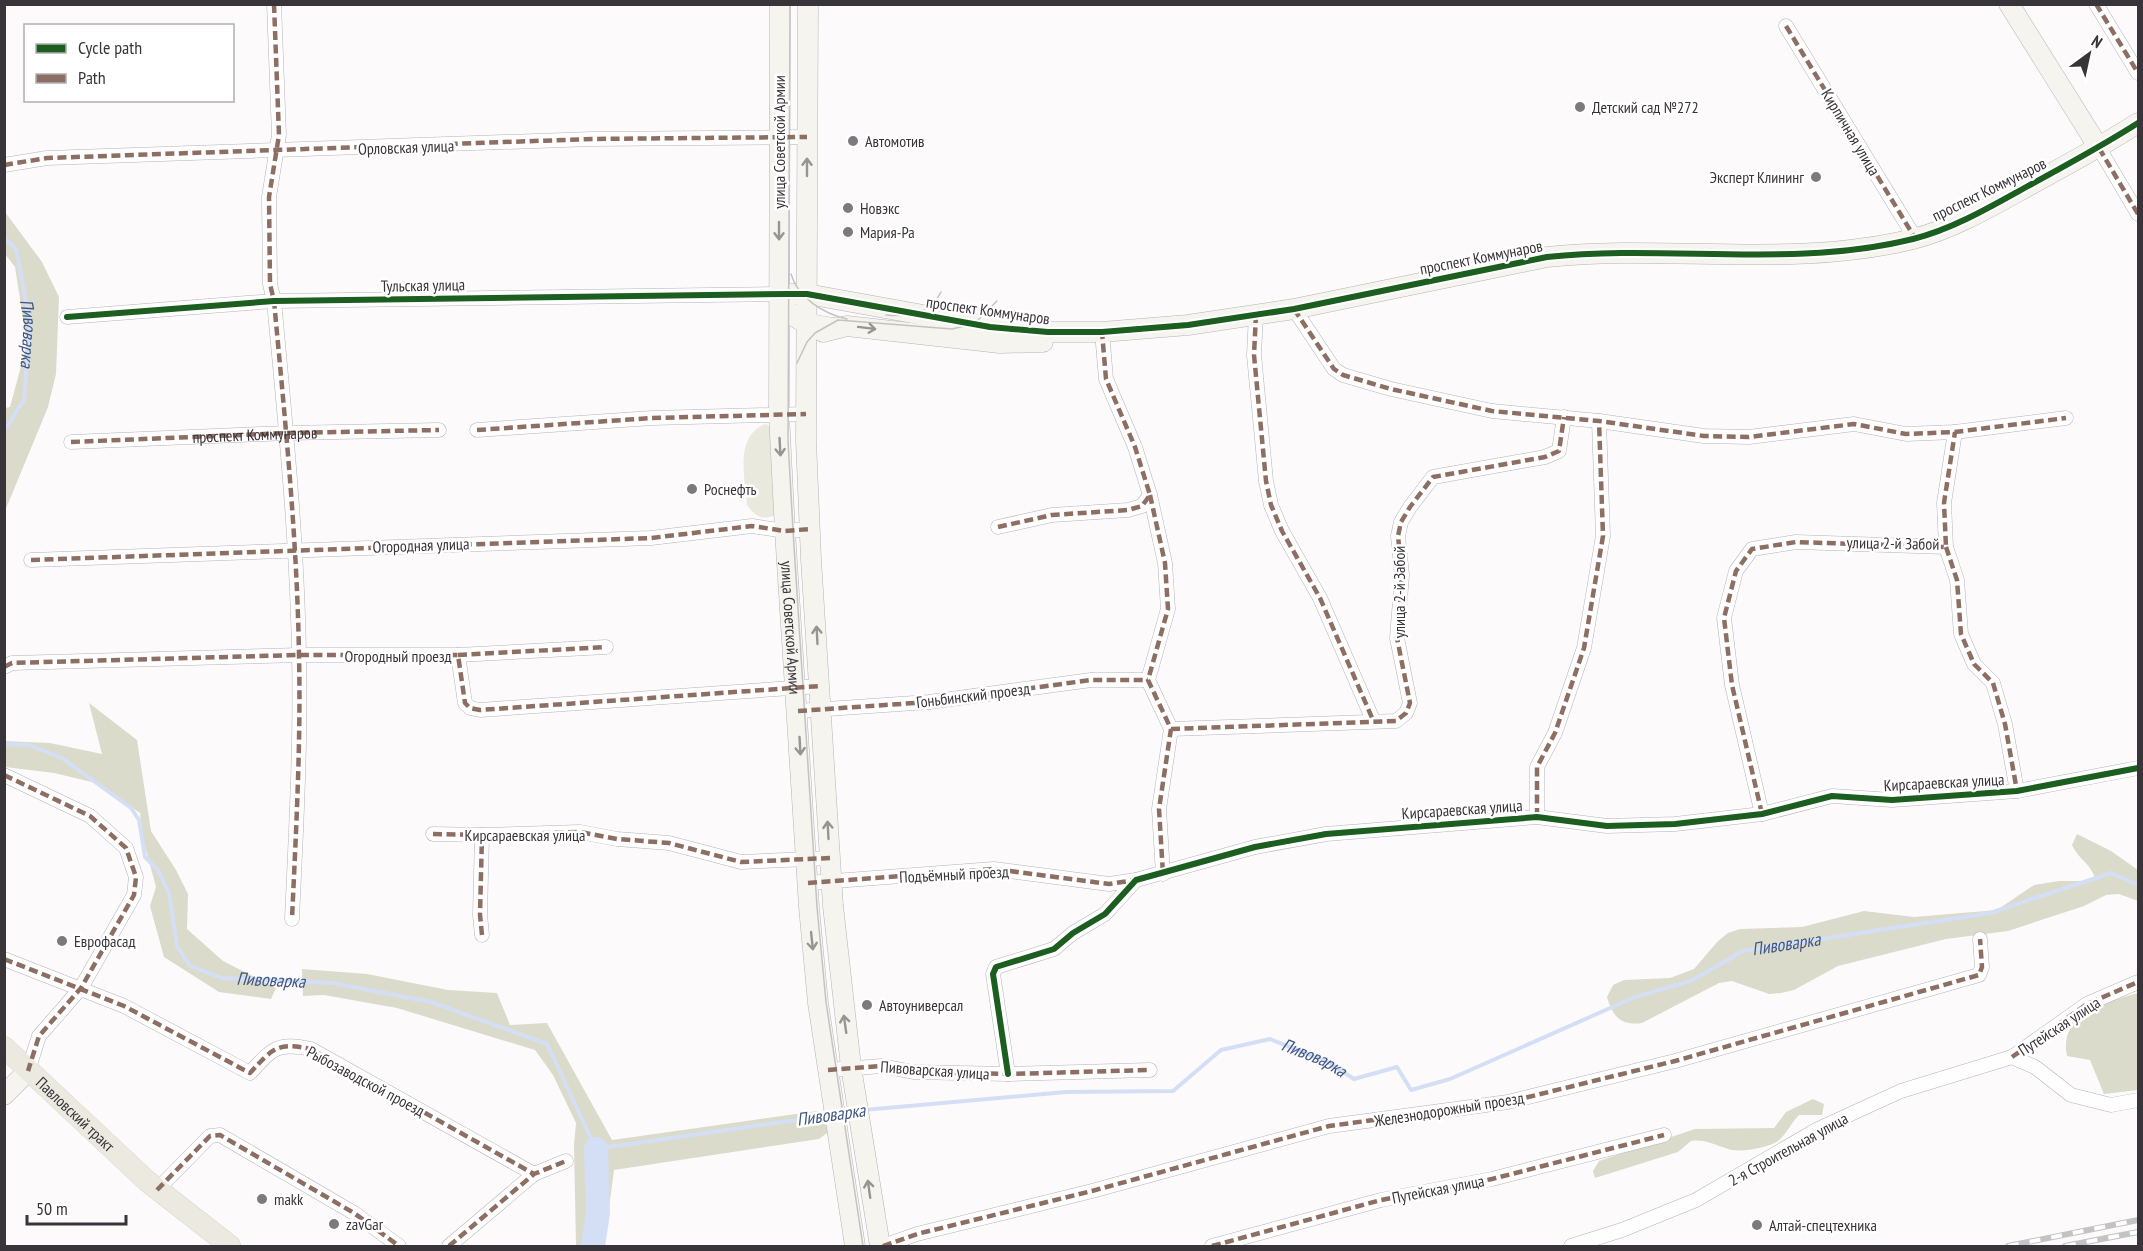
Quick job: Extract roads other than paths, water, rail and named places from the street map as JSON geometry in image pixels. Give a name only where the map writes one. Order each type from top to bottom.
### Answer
[{"type":"main road","name":"улица Советской Армии","points":[[780,4],[779,415],[785,531],[806,860],[818,1003],[855,1246]]},
{"type":"main road","name":"улица Советской Армии","points":[[808,4],[806,414],[810,529],[831,881],[852,1074],[881,1246]]},
{"type":"main road","points":[[2009,4],[2099,148]]},
{"type":"main road","name":"проспект Коммунаров","points":[[779,294],[807,294],[982,326],[1048,332],[1102,332],[1188,325],[1294,309],[1546,257],[1585,253],[1732,256],[1823,253],[1915,238],[1948,227],[1994,205],[2099,148],[2139,123]]},
{"type":"main road","points":[[779,294],[789,314],[807,324]]},
{"type":"main road","name":"проспект Коммунаров","points":[[807,324],[847,326],[1012,344],[1048,342],[1102,332]]},
{"type":"main road","points":[[806,361],[815,339],[834,327]]},
{"type":"main road","name":"Павловский тракт","points":[[4,1047],[152,1186],[206,1246]]},
{"type":"main road","points":[[4,1095],[28,1071]]},
{"type":"main road","name":"Павловский тракт","points":[[152,1186],[230,1246]]},
{"type":"street","points":[[274,4],[279,135],[268,197],[270,284],[274,301],[287,433],[299,655],[299,782],[292,919]]},
{"type":"street","points":[[2096,4],[2139,74]]},
{"type":"street","name":"Кирпичная улица","points":[[1786,26],[1915,238]]},
{"type":"street","name":"Орловская улица","points":[[4,165],[47,158],[275,152],[592,139],[807,136]]},
{"type":"street","points":[[2099,148],[2139,214]]},
{"type":"street","name":"Тульская улица","points":[[67,316],[274,301],[779,294]]},
{"type":"street","points":[[1294,309],[1334,369],[1343,375],[1391,389],[1492,411],[1599,421],[1704,436],[1749,437],[1854,424],[1906,434],[1955,432],[2066,418]]},
{"type":"street","points":[[1256,314],[1254,356],[1264,463],[1271,505],[1282,531],[1320,598],[1373,720]]},
{"type":"street","points":[[1102,332],[1106,379],[1135,447],[1150,495],[1165,563],[1168,609],[1148,680],[1171,729],[1159,809],[1163,874]]},
{"type":"street","points":[[477,430],[652,418],[806,414]]},
{"type":"street","name":"улица 2-й Забой","points":[[1171,729],[1249,728],[1373,720],[1396,721],[1406,713],[1410,703],[1397,638],[1402,575],[1398,536],[1401,522],[1415,498],[1433,477],[1444,473],[1497,467],[1559,451],[1563,442],[1564,417]]},
{"type":"street","points":[[1537,817],[1537,767],[1555,734],[1584,648],[1603,536],[1599,421]]},
{"type":"street","name":"проспект Коммунаров","points":[[71,442],[287,433],[439,430]]},
{"type":"street","name":"улица 2-й Забой","points":[[1762,814],[1732,685],[1724,618],[1736,571],[1752,549],[1796,542],[1946,547],[1944,503],[1955,432]]},
{"type":"street","points":[[998,526],[1052,515],[1128,510],[1142,506],[1150,495]]},
{"type":"street","name":"Огородная улица","points":[[31,560],[651,538],[752,526],[785,531],[810,529]]},
{"type":"street","points":[[1946,547],[1957,580],[1961,634],[1974,664],[1993,683],[2005,724],[2017,791]]},
{"type":"street","points":[[458,655],[606,647]]},
{"type":"street","name":"Огородный проезд","points":[[4,668],[12,663],[299,655],[458,655],[465,703],[470,708],[480,710],[820,686]]},
{"type":"street","name":"Гоньбинский проезд","points":[[798,711],[929,702],[1091,680],[1148,680]]},
{"type":"street","name":"Кирсараевская улица","points":[[1136,880],[1255,847],[1326,834],[1537,817],[1607,826],[1675,824],[1762,814],[1832,796],[1892,801],[2017,791],[2139,768]]},
{"type":"street","points":[[4,775],[90,816],[126,848],[136,877],[134,895],[81,988],[39,1036],[28,1071]]},
{"type":"street","name":"Кирсараевская улица","points":[[433,834],[482,835],[580,831],[617,839],[669,843],[741,862],[830,858]]},
{"type":"street","points":[[482,835],[480,904],[482,934]]},
{"type":"street","name":"Подъёмный проезд","points":[[808,883],[994,869],[1110,884],[1136,880]]},
{"type":"street","points":[[1008,1074],[993,974],[996,967],[1054,949],[1073,933],[1105,914],[1136,880]]},
{"type":"street","name":"Железнодорожный проезд","points":[[881,1246],[917,1234],[1092,1191],[1329,1126],[1508,1102],[1740,1045],[1979,975],[1982,967],[1980,939]]},
{"type":"street","name":"Рыбозаводской проезд","points":[[4,959],[124,1006],[250,1073],[272,1049],[288,1044],[311,1049],[534,1173]]},
{"type":"street","name":"Путейская улица","points":[[2012,1057],[2087,1004],[2139,982]]},
{"type":"street","points":[[2012,1057],[2035,1068],[2071,1095],[2111,1105],[2139,1101]]},
{"type":"street","name":"2-я Строительная улица","points":[[1571,1246],[1622,1230],[1696,1200],[1818,1129],[1901,1091],[2012,1057]]},
{"type":"street","name":"Пивоварская улица","points":[[829,1078],[882,1066],[913,1072],[1008,1074],[1150,1070]]},
{"type":"street","points":[[152,1186],[210,1136],[220,1135],[354,1213],[399,1246]]},
{"type":"street","name":"Путейская улица","points":[[1212,1246],[1381,1200],[1492,1179],[1664,1135]]},
{"type":"street","points":[[449,1246],[534,1173],[566,1161]]},
{"type":"waterway","name":"Пивоварка","points":[[4,238],[16,249],[30,323],[24,400],[4,431]]},
{"type":"waterway","name":"Пивоварка","points":[[4,744],[29,745],[62,758],[131,808],[139,820],[145,857],[158,870],[169,893],[177,946],[190,966],[222,978],[333,983],[431,1002],[547,1044],[596,1149],[830,1115]]},
{"type":"waterway","name":"Пивоварка","points":[[864,1110],[1066,1092],[1173,1091],[1221,1050],[1270,1039],[1326,1061],[1354,1079],[1397,1067],[1411,1090],[1450,1079],[1635,997],[1691,981],[1743,951],[1990,913],[2111,873],[2138,885]]},
{"type":"waterway","name":"Пивоварка","points":[[593,1246],[598,1213],[596,1149]]},
{"type":"tram line","points":[[790,4],[788,441],[793,530],[817,907],[826,1002],[863,1246]]},
{"type":"tram line","points":[[791,274],[799,290],[813,304],[838,317],[847,319]]},
{"type":"tram line","points":[[886,315],[918,313],[931,306],[941,292]]},
{"type":"tram line","points":[[797,363],[807,342],[815,333],[838,320],[952,329],[974,324],[997,301]]},
{"type":"railway","points":[[2008,1246],[2138,1220]]},
{"type":"railway","points":[[2065,1246],[2138,1232]]},
{"type":"place","name":"Детский сад №272","points":[[1580,107]]},
{"type":"place","name":"Автомотив","points":[[853,141]]},
{"type":"place","name":"Эксперт Клининг","points":[[1816,177]]},
{"type":"place","name":"Новэкс","points":[[848,208]]},
{"type":"place","name":"Мария-Ра","points":[[848,232]]},
{"type":"place","name":"Роснефть","points":[[692,489]]},
{"type":"place","name":"Еврофасад","points":[[62,941]]},
{"type":"place","name":"Автоуниверсал","points":[[867,1005]]},
{"type":"place","name":"makk","points":[[262,1199]]},
{"type":"place","name":"zavGar","points":[[334,1224]]},
{"type":"place","name":"Алтай-спецтехника","points":[[1757,1225]]}]
